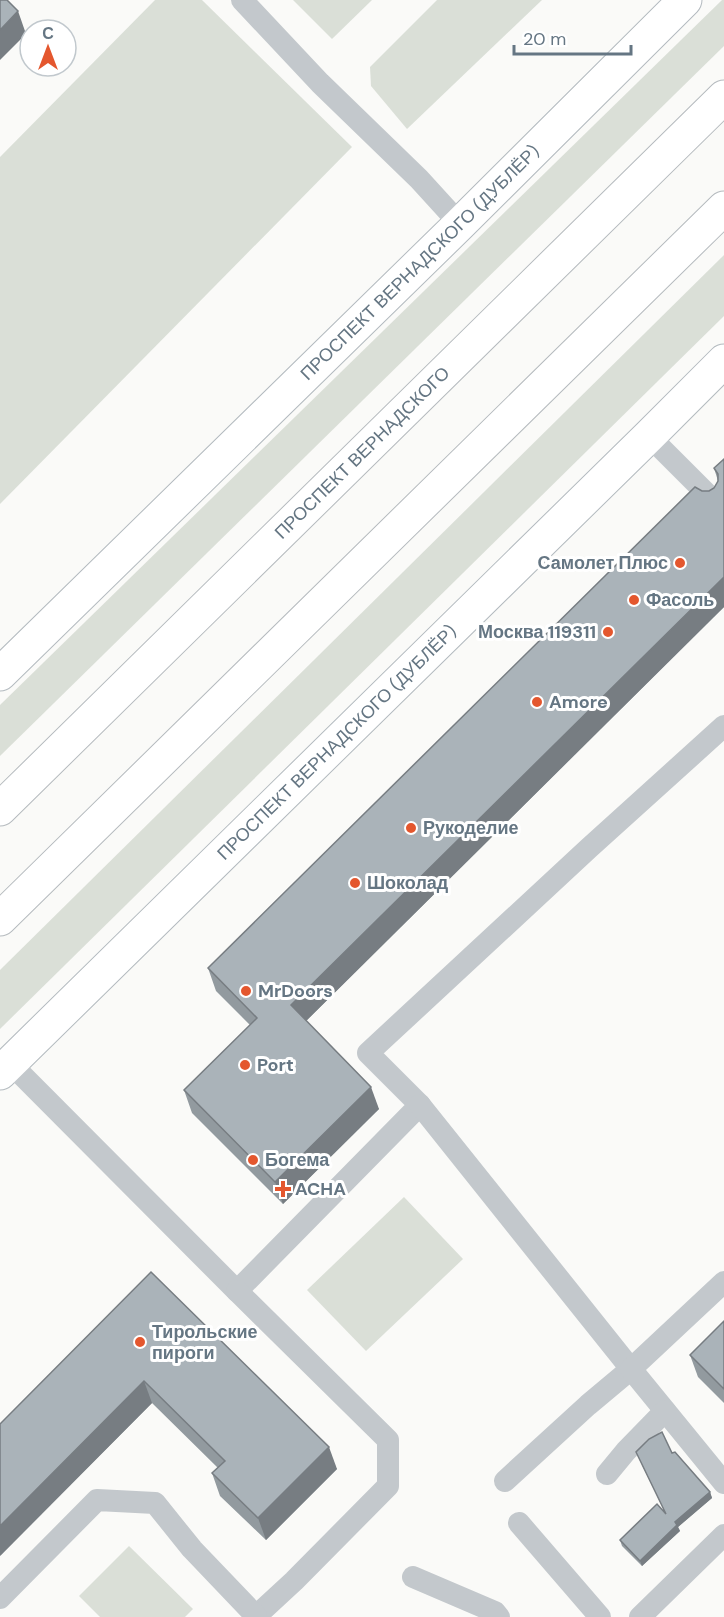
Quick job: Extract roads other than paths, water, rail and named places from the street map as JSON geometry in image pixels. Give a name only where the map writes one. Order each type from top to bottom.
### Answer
[{"type":"main road","name":"ПРОСПЕКТ ВЕРНАДСКОГО (ДУБЛЁР)","points":[[0,674],[460,224],[685,0]]},
{"type":"main road","name":"ПРОСПЕКТ ВЕРНАДСКОГО","points":[[0,809],[724,97]]},
{"type":"main road","points":[[0,919],[724,208]]},
{"type":"main road","name":"ПРОСПЕКТ ВЕРНАДСКОГО (ДУБЛЁР)","points":[[5,1068],[724,361]]},
{"type":"lane","points":[[242,0],[320,83],[419,179],[460,224]]},
{"type":"lane","points":[[650,436],[713,500]]},
{"type":"lane","points":[[724,726],[368,1053],[420,1105],[724,1483]]},
{"type":"lane","points":[[0,1598],[98,1500],[129,1501],[155,1503],[192,1549],[256,1616],[388,1486],[388,1440],[5,1068]]},
{"type":"lane","points":[[237,1291],[420,1105]]},
{"type":"lane","points":[[505,1481],[631,1369],[724,1282]]},
{"type":"lane","points":[[607,1474],[665,1411]]},
{"type":"lane","points":[[519,1523],[600,1617]]},
{"type":"lane","points":[[640,1617],[724,1535]]},
{"type":"lane","points":[[413,1577],[495,1612],[499,1617]]},
{"type":"place","name":"Самолет Плюс","points":[[680,563]]},
{"type":"place","name":"Фасоль","points":[[634,600]]},
{"type":"place","name":"Москва 119311","points":[[608,632]]},
{"type":"place","name":"Amore","points":[[537,702]]},
{"type":"place","name":"Рукоделие","points":[[411,828]]},
{"type":"place","name":"Шоколад","points":[[355,883]]},
{"type":"place","name":"MrDoors","points":[[246,991]]},
{"type":"place","name":"Port","points":[[245,1065]]},
{"type":"place","name":"Богема","points":[[253,1160]]},
{"type":"place","name":"ACHA","points":[[283,1189]]},
{"type":"place","name":"Тирольские пироги","points":[[140,1342]]}]
